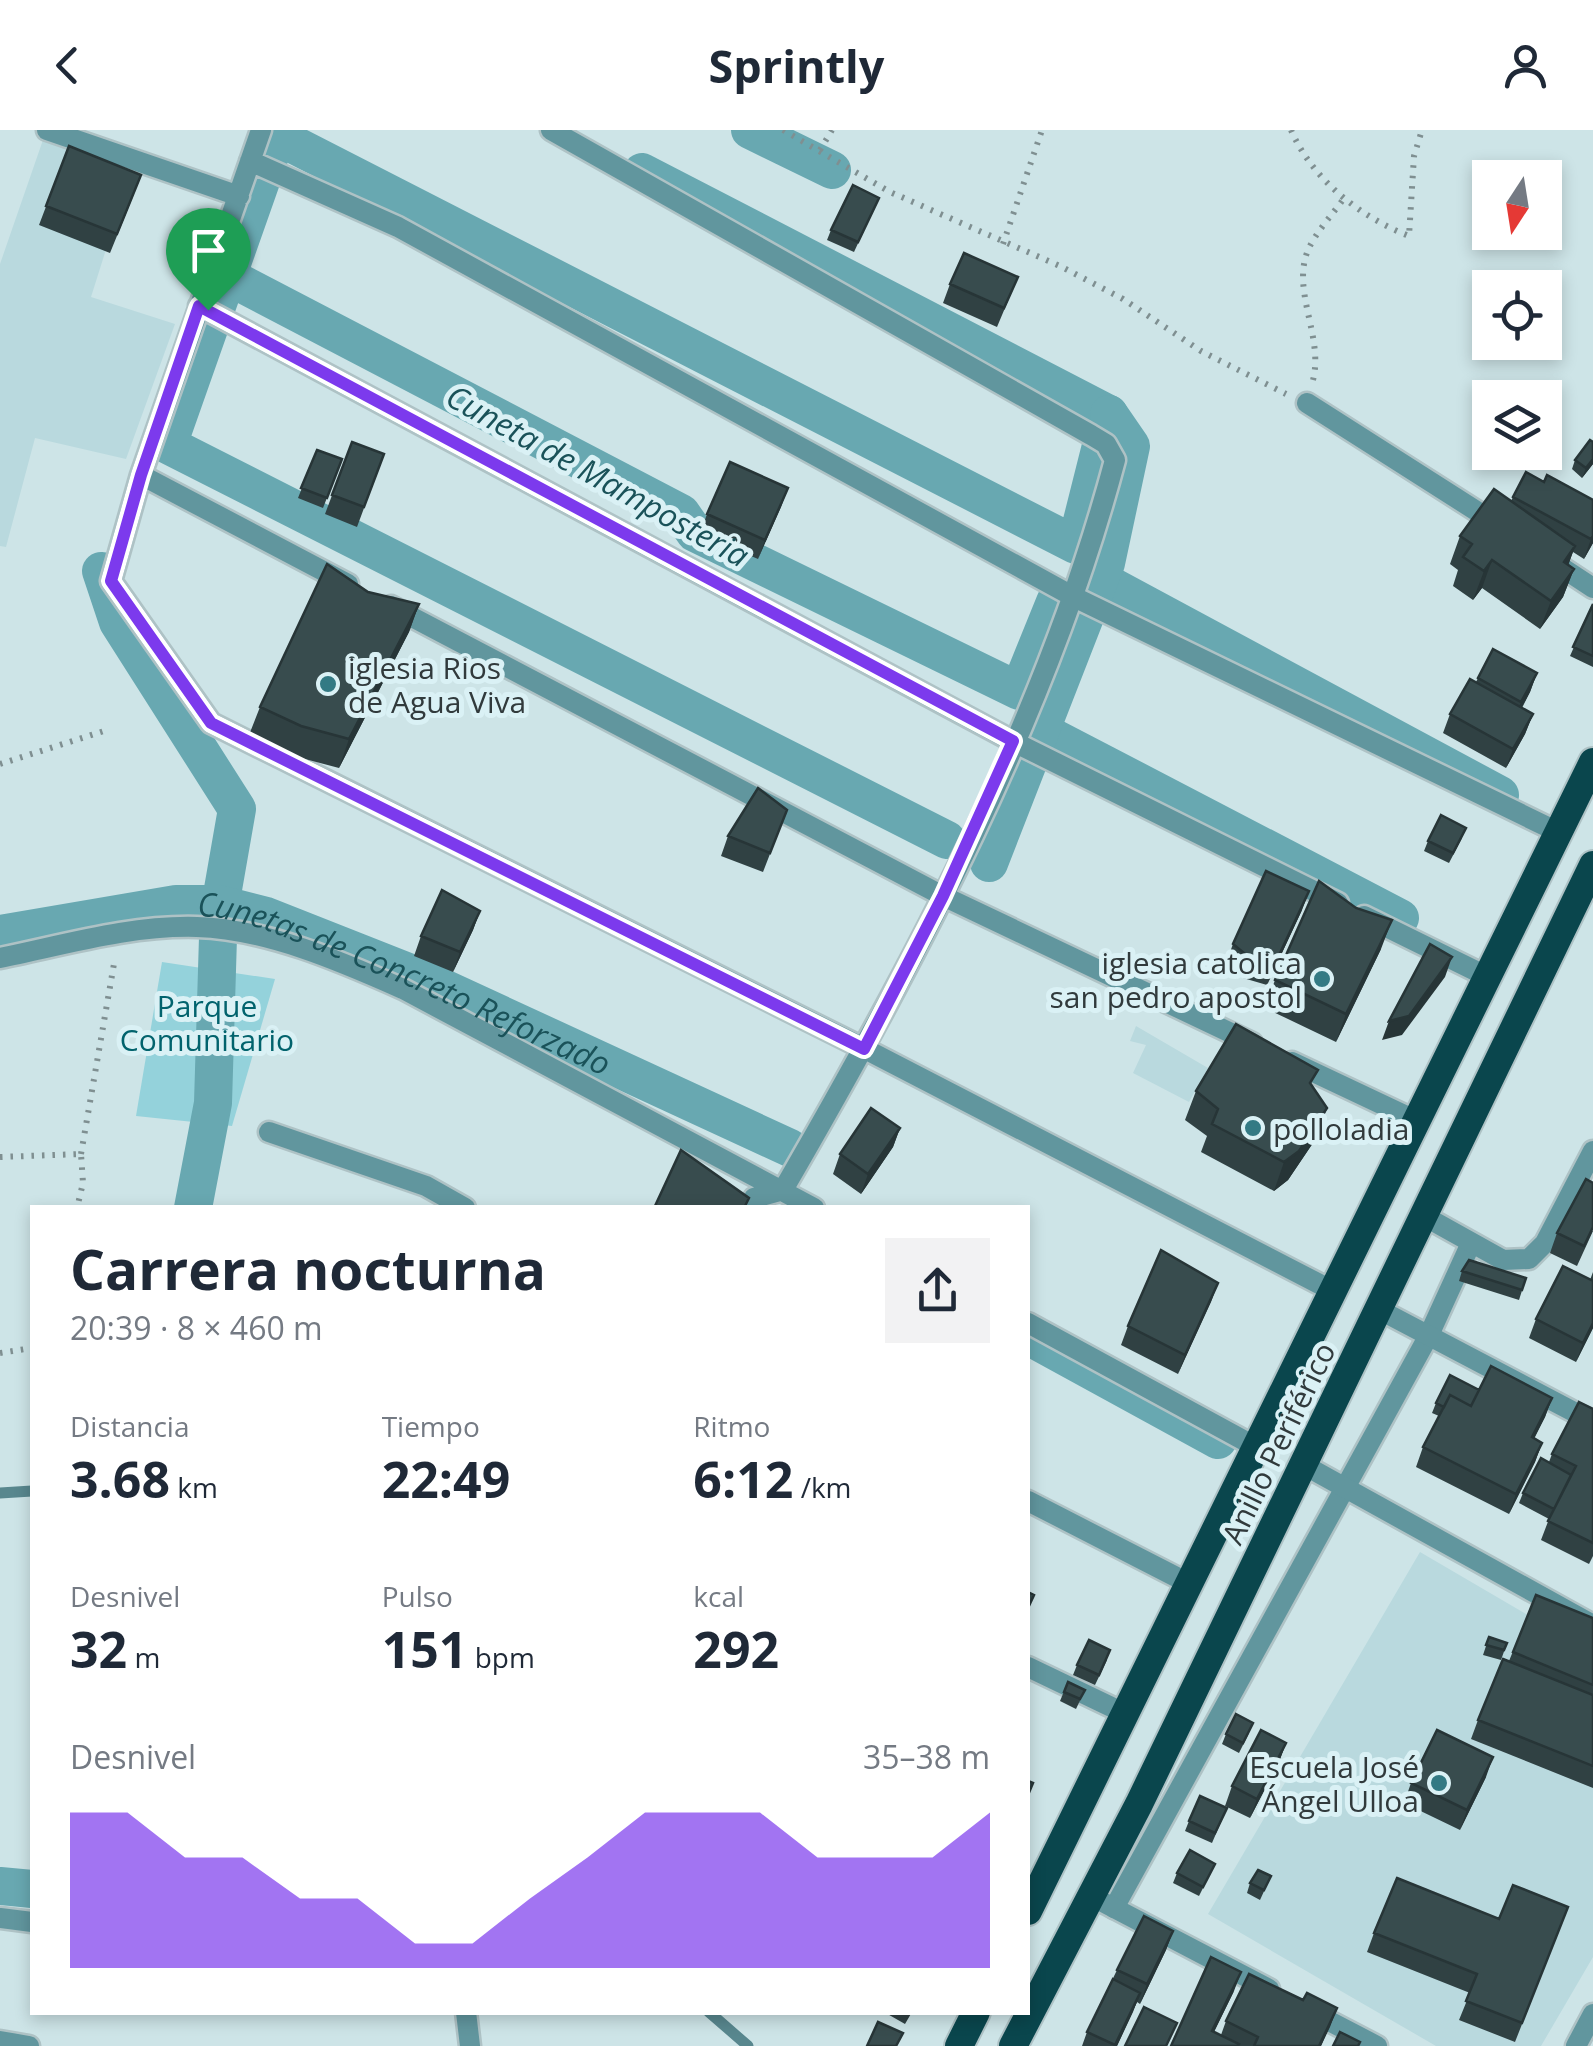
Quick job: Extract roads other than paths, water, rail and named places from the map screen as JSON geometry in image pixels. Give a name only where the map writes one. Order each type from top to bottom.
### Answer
[{"type":"highway","name":"Anillo Periférico","points":[[1030,1906],[1593,762]]},
{"type":"highway","name":"Anillo Periférico","points":[[1013,2046],[1104,1903],[1304,1465],[1593,865]]},
{"type":"highway","points":[[959,2046],[974,2015]]},
{"type":"street","points":[[46,130],[239,196]]},
{"type":"street","points":[[261,130],[255,163],[239,196],[204,308],[141,475],[111,581],[211,723],[864,1049],[1332,1290]]},
{"type":"street","points":[[551,130],[1098,440],[1116,460],[1079,599],[1017,744],[943,896],[864,1049],[783,1190],[754,1198],[750,1205]]},
{"type":"street","points":[[255,163],[398,227],[1079,599],[1560,832]]},
{"type":"street","points":[[204,308],[1017,744],[1488,977]]},
{"type":"street","points":[[1308,403],[1593,588]]},
{"type":"street","points":[[141,475],[943,896],[1417,1121]]},
{"type":"street","points":[[0,958],[119,934],[198,927],[232,930],[348,965],[420,998],[809,1205]]},
{"type":"street","points":[[269,1132],[426,1186],[459,1205]]},
{"type":"street","points":[[1424,1216],[1504,1260],[1530,1259],[1545,1243],[1593,1151]]},
{"type":"street","points":[[1377,2046],[1104,1903],[1346,1488],[1429,1335],[1471,1242]]},
{"type":"street","points":[[1378,1309],[1593,1422]]},
{"type":"street","points":[[1030,1324],[1256,1446]]},
{"type":"street","points":[[1304,1465],[1593,1625]]},
{"type":"street","points":[[1030,1502],[1188,1583]]},
{"type":"street","points":[[1030,1667],[1126,1714]]},
{"type":"street","points":[[0,1918],[30,1922]]},
{"type":"street","points":[[1576,2046],[1593,2014]]},
{"type":"street","points":[[466,2015],[470,2046]]},
{"type":"street","points":[[0,2041],[29,2046]]},
{"type":"waterway","name":"Cuneta de Mamposteria","points":[[279,130],[168,445],[947,840]]},
{"type":"waterway","points":[[750,130],[832,170]]},
{"type":"waterway","name":"Cuneta de Mamposteria","points":[[277,136],[1076,545],[1109,414],[642,172]]},
{"type":"waterway","name":"Cuneta de Mamposteria","points":[[227,276],[681,513],[695,533],[1019,691],[1055,602]]},
{"type":"waterway","name":"Cuneta de Mamposteria","points":[[989,863],[1106,563],[1131,446],[1109,414]]},
{"type":"waterway","points":[[101,571],[118,622],[237,809],[219,912]]},
{"type":"waterway","name":"Cuneta de Mamposteria","points":[[1106,583],[1500,795]]},
{"type":"waterway","name":"Cuneta de Mamposteria","points":[[1041,731],[1400,918]]},
{"type":"waterway","name":"Cunetas de Concreto Reforzado","points":[[0,934],[176,904],[219,904],[266,916],[413,974],[790,1148]]},
{"type":"waterway","points":[[194,1205],[213,1103],[218,937]]},
{"type":"waterway","name":"Cunetas de Concreto Reforzado","points":[[1030,1337],[1218,1440]]},
{"type":"waterway","points":[[0,1493],[30,1491]]},
{"type":"waterway","name":"Cuneta de Mamposteria","points":[[0,1886],[30,1889]]},
{"type":"waterway","points":[[712,2015],[748,2046]]},
{"type":"place","name":"iglesia Rios de Agua Viva","points":[[328,684]]},
{"type":"place","name":"iglesia catolica san pedro apostol","points":[[1322,979]]},
{"type":"place","name":"polloladia","points":[[1253,1128]]},
{"type":"place","name":"Escuela José Ángel Ulloa","points":[[1439,1783]]},
{"type":"park label","name":"Parque Comunitario","points":[[207,1022]]}]
